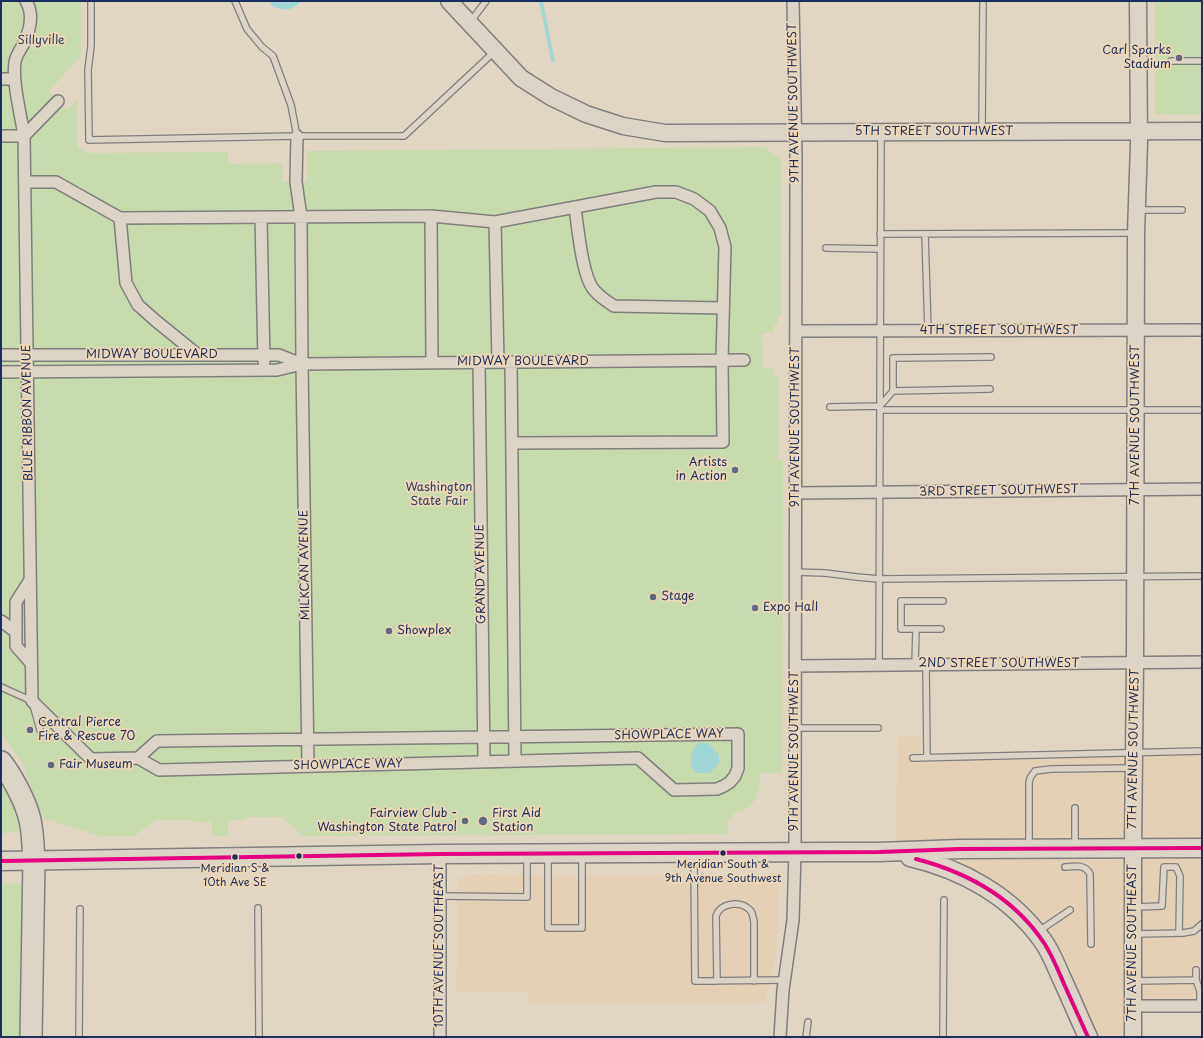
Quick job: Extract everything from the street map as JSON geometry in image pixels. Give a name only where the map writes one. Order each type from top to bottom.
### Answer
[{"type":"highway","points":[[1,762],[18,789],[27,810],[31,826],[34,861],[31,1037]]},
{"type":"main road","points":[[1,861],[440,854],[879,852],[960,849],[1202,848]]},
{"type":"main road","points":[[879,852],[924,860],[952,870],[968,877],[996,894],[1009,905],[1021,916],[1043,942],[1053,959],[1088,1037]]},
{"type":"street","name":"BLUE RIBBON AVENUE","points":[[26,1],[28,4],[30,17],[29,30],[16,57],[14,79],[24,136],[32,701]]},
{"type":"street","name":"5TH STREET SOUTHWEST","points":[[449,1],[521,78],[572,108],[623,126],[665,133],[1202,131]]},
{"type":"street","name":"9TH AVENUE SOUTHWEST","points":[[780,1037],[782,1005],[793,920],[795,852],[796,331],[795,132],[792,1]]},
{"type":"street","name":"7TH AVENUE SOUTHWEST","points":[[1132,848],[1136,576],[1136,233],[1139,131],[1138,1]]},
{"type":"street","points":[[1,79],[14,79]]},
{"type":"street","points":[[1,136],[24,136],[58,101]]},
{"type":"street","name":"MILKCAN AVENUE","points":[[297,136],[296,182],[300,217],[308,766]]},
{"type":"street","points":[[25,182],[56,182],[120,218],[432,216],[495,222],[656,192],[676,192],[694,199],[710,211],[720,228],[725,246],[722,360],[723,442],[512,443]]},
{"type":"street","points":[[575,208],[587,278],[593,289],[602,299],[614,306],[724,308]]},
{"type":"street","points":[[432,216],[432,362]]},
{"type":"street","points":[[261,217],[265,370]]},
{"type":"street","points":[[120,218],[126,283],[138,305],[198,355]]},
{"type":"street","points":[[495,222],[498,362]]},
{"type":"street","name":"4TH STREET SOUTHWEST","points":[[796,331],[1202,330]]},
{"type":"street","name":"MIDWAY BOULEVARD","points":[[1,356],[278,355],[302,364]]},
{"type":"street","name":"MIDWAY BOULEVARD","points":[[1,372],[277,370],[302,364],[744,360]]},
{"type":"street","name":"GRAND AVENUE","points":[[479,362],[484,762]]},
{"type":"street","points":[[510,362],[515,761]]},
{"type":"street","name":"3RD STREET SOUTHWEST","points":[[796,493],[1202,489]]},
{"type":"street","points":[[30,580],[16,602],[16,646],[31,663]]},
{"type":"street","points":[[1,621],[16,632]]},
{"type":"street","name":"2ND STREET SOUTHWEST","points":[[796,666],[1202,662]]},
{"type":"street","points":[[32,701],[91,759],[138,758]]},
{"type":"street","name":"SHOWPLACE WAY","points":[[738,734],[738,768],[735,776],[730,782],[717,789],[674,790],[638,758],[159,770],[138,758],[157,742],[484,737],[738,734]]},
{"type":"street","name":"7TH AVENUE SOUTHEAST","points":[[1132,848],[1133,1037]]},
{"type":"street","name":"10TH AVENUE SOUTHEAST","points":[[440,854],[440,1037]]},
{"type":"street","points":[[1133,1006],[1201,1006]]},
{"type":"lane","points":[[91,1],[88,70],[89,140],[297,136],[404,136],[496,50]]},
{"type":"lane","points":[[235,1],[247,28],[262,47],[273,56],[291,105],[297,136]]},
{"type":"lane","points":[[469,23],[486,1]]},
{"type":"lane","points":[[982,132],[983,1]]},
{"type":"lane","points":[[1171,61],[1202,61]]},
{"type":"lane","points":[[879,665],[881,132]]},
{"type":"lane","points":[[1137,210],[1182,210]]},
{"type":"lane","points":[[880,234],[1136,233]]},
{"type":"lane","points":[[925,234],[928,331]]},
{"type":"lane","points":[[826,248],[880,249]]},
{"type":"lane","points":[[880,408],[893,391],[893,358],[991,357]]},
{"type":"lane","points":[[893,391],[990,389]]},
{"type":"lane","points":[[830,407],[1136,411],[1202,410]]},
{"type":"lane","points":[[796,572],[825,573],[879,579],[1202,576]]},
{"type":"lane","points":[[941,629],[901,629],[901,601],[943,601]]},
{"type":"lane","points":[[916,629],[921,665],[927,757]]},
{"type":"lane","points":[[1,687],[32,701],[40,730]]},
{"type":"lane","points":[[795,728],[878,728]]},
{"type":"lane","points":[[1029,849],[1028,792],[1030,778],[1035,771],[1075,769],[1202,751]]},
{"type":"lane","points":[[913,758],[1134,760]]},
{"type":"lane","points":[[1075,808],[1075,848]]},
{"type":"lane","points":[[694,852],[695,981],[785,980]]},
{"type":"lane","points":[[548,854],[548,928],[582,928],[582,853]]},
{"type":"lane","points":[[440,896],[527,897],[527,854]]},
{"type":"lane","points":[[1065,867],[1083,867],[1087,869],[1090,874],[1091,944]]},
{"type":"lane","points":[[1133,907],[1162,906],[1164,867],[1176,867],[1180,876],[1179,933]]},
{"type":"lane","points":[[943,1037],[944,900]]},
{"type":"lane","points":[[717,981],[716,916],[719,910],[727,905],[746,907],[752,913],[754,922],[754,980]]},
{"type":"lane","points":[[258,908],[259,1037]]},
{"type":"lane","points":[[79,1037],[80,909]]},
{"type":"lane","points":[[1036,933],[1070,910]]},
{"type":"lane","points":[[1133,934],[1179,933],[1194,931],[1202,924]]},
{"type":"lane","points":[[1196,970],[1196,980],[1200,992],[1201,1006]]},
{"type":"lane","points":[[1133,981],[1196,980]]},
{"type":"lane","points":[[806,1037],[808,1022]]},
{"type":"shaded area","points":[[898,736],[921,736],[920,759],[1202,751],[1202,1006],[1134,1006],[1133,1037],[1088,1037],[1053,959],[1009,905],[896,852]]},
{"type":"shaded area","points":[[468,874],[773,875],[779,883],[778,932],[774,967],[765,1002],[529,1005],[529,993],[457,992],[458,882],[459,879]]},
{"type":"green space","name":"Washington State Fair","points":[[1,1],[81,1],[81,56],[49,91],[67,110],[78,99],[77,147],[88,153],[228,152],[228,164],[282,163],[283,182],[307,182],[307,151],[765,147],[781,160],[781,316],[778,316],[778,324],[776,324],[773,328],[773,333],[763,333],[761,336],[761,341],[762,368],[774,369],[774,376],[778,376],[778,460],[783,461],[782,773],[760,773],[758,794],[755,800],[747,809],[733,812],[733,818],[728,819],[728,834],[302,836],[282,817],[246,817],[246,820],[228,820],[228,836],[212,836],[212,822],[193,822],[192,820],[157,820],[134,836],[100,836],[43,818],[36,803],[23,764],[1,733]]},
{"type":"green space","name":"Carl Sparks Stadium","points":[[1155,1],[1202,1],[1202,115],[1155,114]]},
{"type":"green space","points":[[1,775],[15,803],[19,818],[17,831],[9,833],[1,833]]},
{"type":"green space","points":[[1,883],[29,884],[25,1037],[1,1037]]},
{"type":"water","points":[[269,1],[302,1],[289,9],[282,9],[273,7]]},
{"type":"water","points":[[699,743],[708,743],[719,755],[719,763],[710,773],[696,773],[691,767],[691,753],[693,753],[693,749]]},
{"type":"waterway","points":[[541,1],[553,61]]},
{"type":"transit line","points":[[1,861],[440,854],[879,852],[960,849],[1202,848]]},
{"type":"transit line","points":[[916,859],[935,864],[971,879],[1004,900],[1032,927],[1050,952],[1088,1037]]},
{"type":"place","name":"Carl Sparks Stadium","points":[[1179,58]]},
{"type":"place","name":"Artists in Action","points":[[735,470]]},
{"type":"place","name":"Stage","points":[[653,597]]},
{"type":"place","name":"Expo Hall","points":[[755,608]]},
{"type":"place","name":"Showplex","points":[[389,631]]},
{"type":"place","name":"Central Pierce Fire & Rescue 70","points":[[30,730]]},
{"type":"place","name":"Fair Museum","points":[[51,765]]},
{"type":"place","name":"Fairview Club - Washington State Patrol","points":[[465,821]]},
{"type":"place","name":"First Aid Station","points":[[483,821]]},
{"type":"place","name":"Meridian South & 9th Avenue Southwest","points":[[723,853]]},
{"type":"place","name":"Meridian S & 10th Ave SE","points":[[235,857]]},
{"type":"park label","name":"Sillyville","points":[[41,41]]}]
